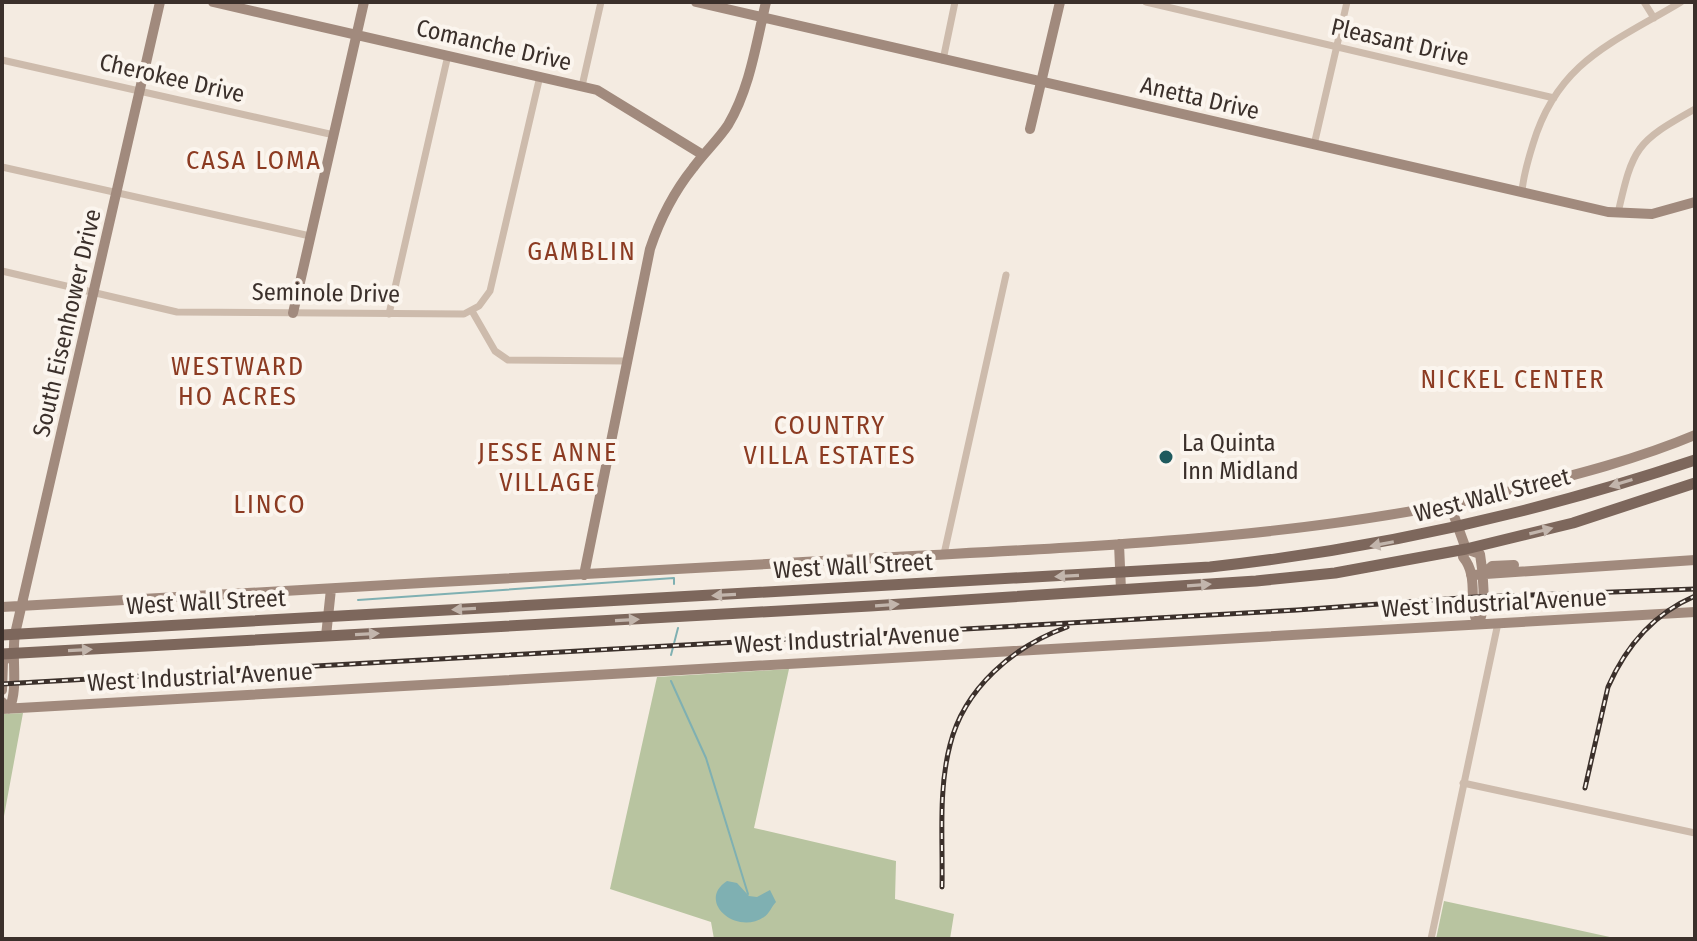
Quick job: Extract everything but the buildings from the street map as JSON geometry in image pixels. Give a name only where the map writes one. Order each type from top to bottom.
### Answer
[{"type":"main road","name":"West Wall Street","points":[[8,635],[1120,573],[1284,559],[1458,528],[1565,500],[1695,460]]},
{"type":"main road","name":"West Wall Street","points":[[7,654],[1121,590],[1305,576],[1466,549],[1573,523],[1695,483]]},
{"type":"street","name":"South Eisenhower Drive","points":[[2,690],[8,635],[23,606],[160,2]]},
{"type":"street","name":"Comanche Drive","points":[[213,2],[597,90],[703,155]]},
{"type":"street","points":[[293,313],[364,2]]},
{"type":"street","points":[[582,86],[601,2]]},
{"type":"street","name":"Anetta Drive","points":[[696,2],[1618,213],[1652,214],[1695,202]]},
{"type":"street","points":[[584,575],[655,233],[675,192],[727,126],[740,102],[748,81],[766,2]]},
{"type":"street","points":[[943,60],[955,2]]},
{"type":"street","points":[[1030,129],[1060,2]]},
{"type":"street","name":"Pleasant Drive","points":[[1146,2],[1554,98]]},
{"type":"street","points":[[1314,145],[1347,2]]},
{"type":"street","points":[[1644,2],[1654,18]]},
{"type":"street","points":[[1522,192],[1534,139],[1567,78],[1592,55],[1681,2]]},
{"type":"street","points":[[389,314],[448,55]]},
{"type":"street","name":"Cherokee Drive","points":[[2,60],[334,135]]},
{"type":"street","points":[[540,76],[490,291],[472,311],[495,351],[508,360],[627,361]]},
{"type":"street","points":[[1618,213],[1628,166],[1640,146],[1657,130],[1695,109]]},
{"type":"street","points":[[2,167],[310,236]]},
{"type":"street","name":"Seminole Drive","points":[[2,271],[177,312],[459,315],[472,311]]},
{"type":"street","points":[[944,554],[1006,275]]},
{"type":"street","name":"West Wall Street","points":[[2,607],[1119,544],[1298,530],[1450,505],[1593,469],[1695,435]]},
{"type":"street","points":[[1450,505],[1466,549],[1463,557],[1470,565],[1475,597],[1474,616],[1478,624]]},
{"type":"street","points":[[1119,544],[1121,590]]},
{"type":"street","points":[[1466,549],[1480,554],[1484,574],[1483,615],[1478,624]]},
{"type":"street","points":[[1471,575],[1695,560]]},
{"type":"street","points":[[326,636],[331,589]]},
{"type":"street","name":"West Industrial Avenue","points":[[4,706],[1695,612]]},
{"type":"street","points":[[1431,939],[1498,623]]},
{"type":"street","name":"South Eisenhower Drive","points":[[4,706],[12,703],[16,663],[7,654]]},
{"type":"street","points":[[1463,783],[1695,833]]},
{"type":"green space","points":[[789,669],[754,828],[896,861],[895,899],[954,914],[950,939],[714,939],[711,922],[610,889],[657,677]]},
{"type":"green space","points":[[23,713],[2,827],[2,714]]},
{"type":"green space","points":[[1444,901],[1619,939],[1436,939]]},
{"type":"water","points":[[727,881],[737,883],[749,896],[757,897],[770,890],[776,902],[766,916],[753,922],[732,919],[723,914],[716,898]]},
{"type":"waterway","points":[[358,600],[674,578],[674,584]]},
{"type":"waterway","points":[[671,655],[678,628]]},
{"type":"waterway","points":[[671,681],[706,758],[748,894]]},
{"type":"railway","points":[[2,684],[1297,610],[1475,597],[1695,589]]},
{"type":"railway","points":[[1585,788],[1608,687],[1623,658],[1654,622],[1695,596]]},
{"type":"railway","points":[[942,887],[944,780],[957,724],[979,688],[994,672],[1028,645],[1067,627]]},
{"type":"place","name":"La Quinta Inn Midland","points":[[1166,457]]},
{"type":"district","name":"CASA LOMA","points":[[254,160]]},
{"type":"district","name":"GAMBLIN","points":[[582,251]]},
{"type":"district","name":"NICKEL CENTER","points":[[1513,379]]},
{"type":"district","name":"WESTWARD HO ACRES","points":[[238,381]]},
{"type":"district","name":"COUNTRY VILLA ESTATES","points":[[830,440]]},
{"type":"district","name":"JESSE ANNE VILLAGE","points":[[548,467]]},
{"type":"district","name":"LINCO","points":[[270,504]]}]
